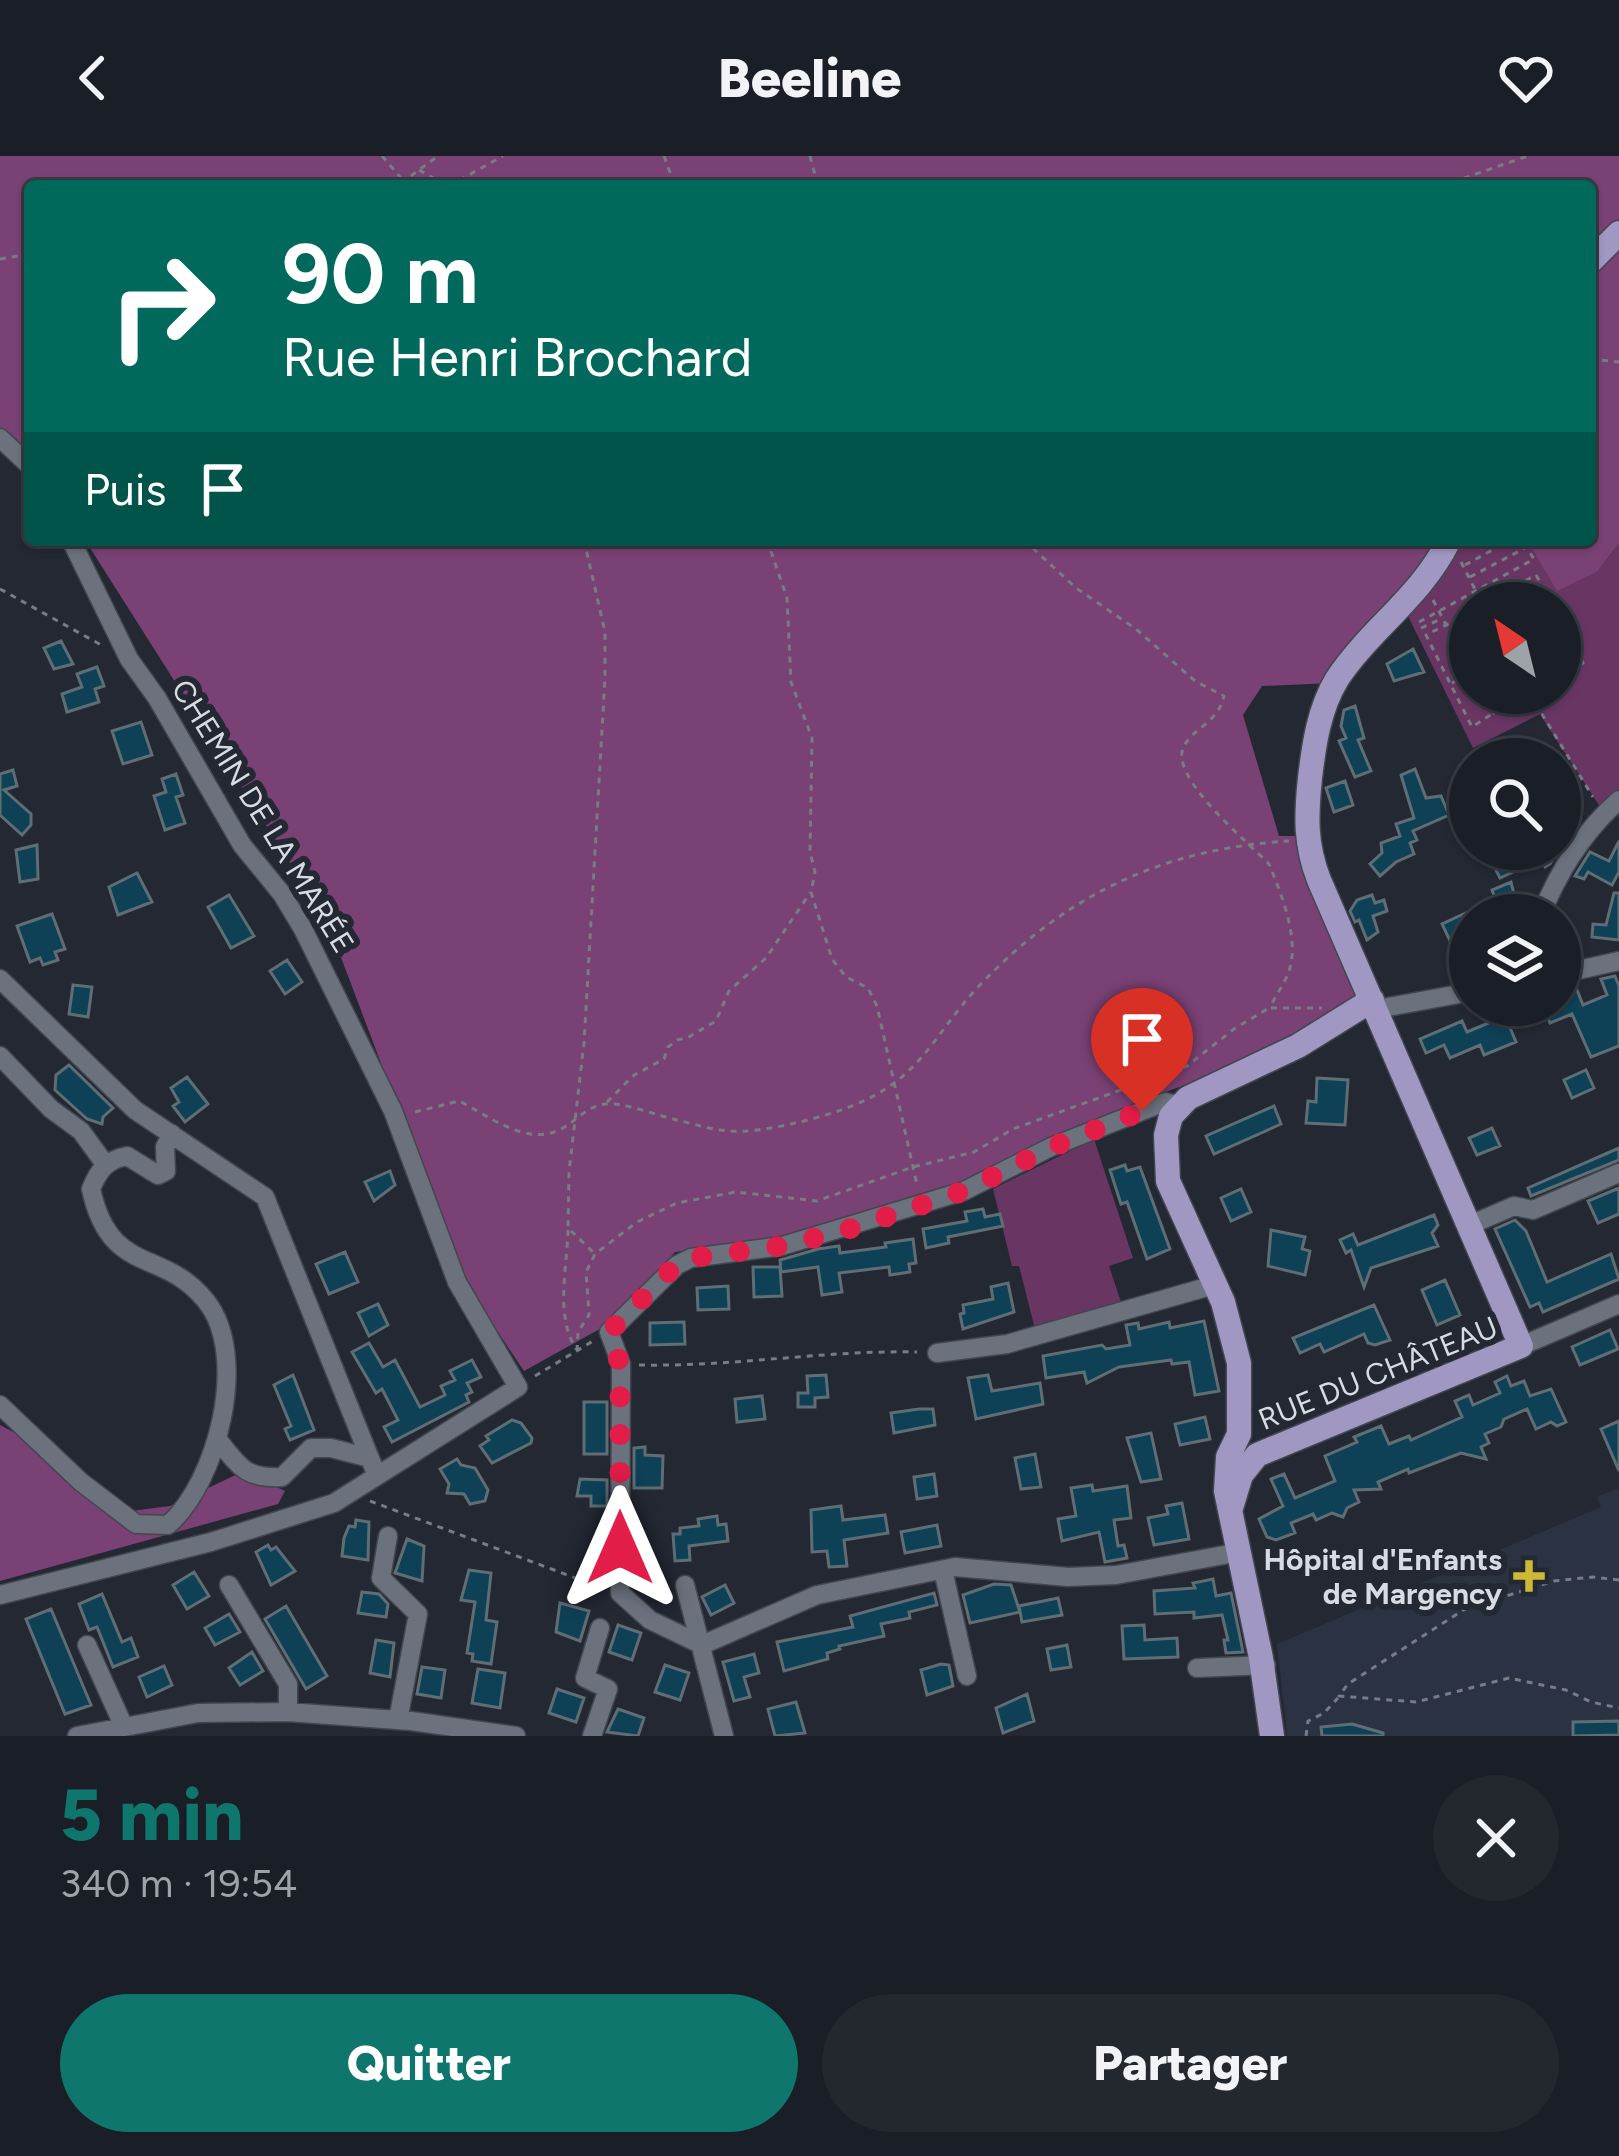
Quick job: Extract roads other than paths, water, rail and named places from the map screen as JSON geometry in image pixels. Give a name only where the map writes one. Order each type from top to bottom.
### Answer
[{"type":"main road","points":[[1596,256],[1619,233]]},
{"type":"main road","points":[[1445,546],[1421,585],[1339,676],[1321,715],[1306,827],[1309,854],[1370,1006],[1521,1346]]},
{"type":"main road","points":[[1272,1735],[1264,1665],[1231,1508],[1245,1449],[1239,1363],[1232,1327],[1168,1181],[1166,1135],[1178,1106],[1370,1006]]},
{"type":"main road","name":"RUE DU CHÂTEAU","points":[[1245,1449],[1521,1346]]},
{"type":"street","points":[[0,438],[24,460]]},
{"type":"street","name":"CHEMIN DE LA MARÉE","points":[[74,546],[127,656],[157,698],[242,845],[290,905],[398,1122],[457,1282],[518,1387],[373,1467]]},
{"type":"street","points":[[1550,894],[1558,875],[1612,807]]},
{"type":"street","points":[[1581,969],[1619,961]]},
{"type":"street","points":[[0,980],[135,1109],[265,1198],[373,1467]]},
{"type":"street","points":[[1370,1006],[1449,995]]},
{"type":"street","points":[[0,1056],[51,1109],[81,1131],[105,1164]]},
{"type":"street","points":[[1178,1106],[1165,1102],[922,1204],[782,1246],[677,1264],[609,1332],[620,1364],[620,1593],[650,1620],[702,1645],[817,1595],[955,1567],[1068,1577],[1116,1575],[1240,1552]]},
{"type":"street","points":[[0,1405],[81,1482],[136,1524],[168,1526],[182,1514],[219,1441],[225,1362],[216,1316],[193,1288],[115,1243],[105,1232],[92,1189],[105,1164],[127,1156],[158,1175],[166,1171],[165,1147],[172,1134]]},
{"type":"street","points":[[1470,1225],[1514,1206],[1533,1210],[1619,1173]]},
{"type":"street","points":[[937,1353],[1007,1344],[1214,1285]]},
{"type":"street","points":[[1521,1346],[1619,1304]]},
{"type":"street","points":[[219,1441],[237,1464],[257,1478],[282,1477],[311,1448],[331,1448],[373,1467]]},
{"type":"street","points":[[0,1594],[211,1542],[334,1503],[351,1493],[373,1467]]},
{"type":"street","points":[[388,1536],[381,1578],[418,1614],[405,1720]]},
{"type":"street","points":[[943,1570],[967,1676]]},
{"type":"street","points":[[229,1585],[288,1684],[289,1712]]},
{"type":"street","points":[[685,1585],[724,1736]]},
{"type":"street","points":[[592,1736],[608,1689],[584,1678],[600,1628]]},
{"type":"street","points":[[87,1646],[124,1727]]},
{"type":"street","points":[[1197,1668],[1264,1665]]},
{"type":"street","points":[[77,1736],[198,1713],[289,1712],[405,1720],[516,1736]]},
{"type":"street","points":[[173,1718],[185,1736]]},
{"type":"street","points":[[405,1720],[429,1736]]},
{"type":"place","name":"Hôpital d'Enfants de Margency","points":[[1529,1576]]}]
